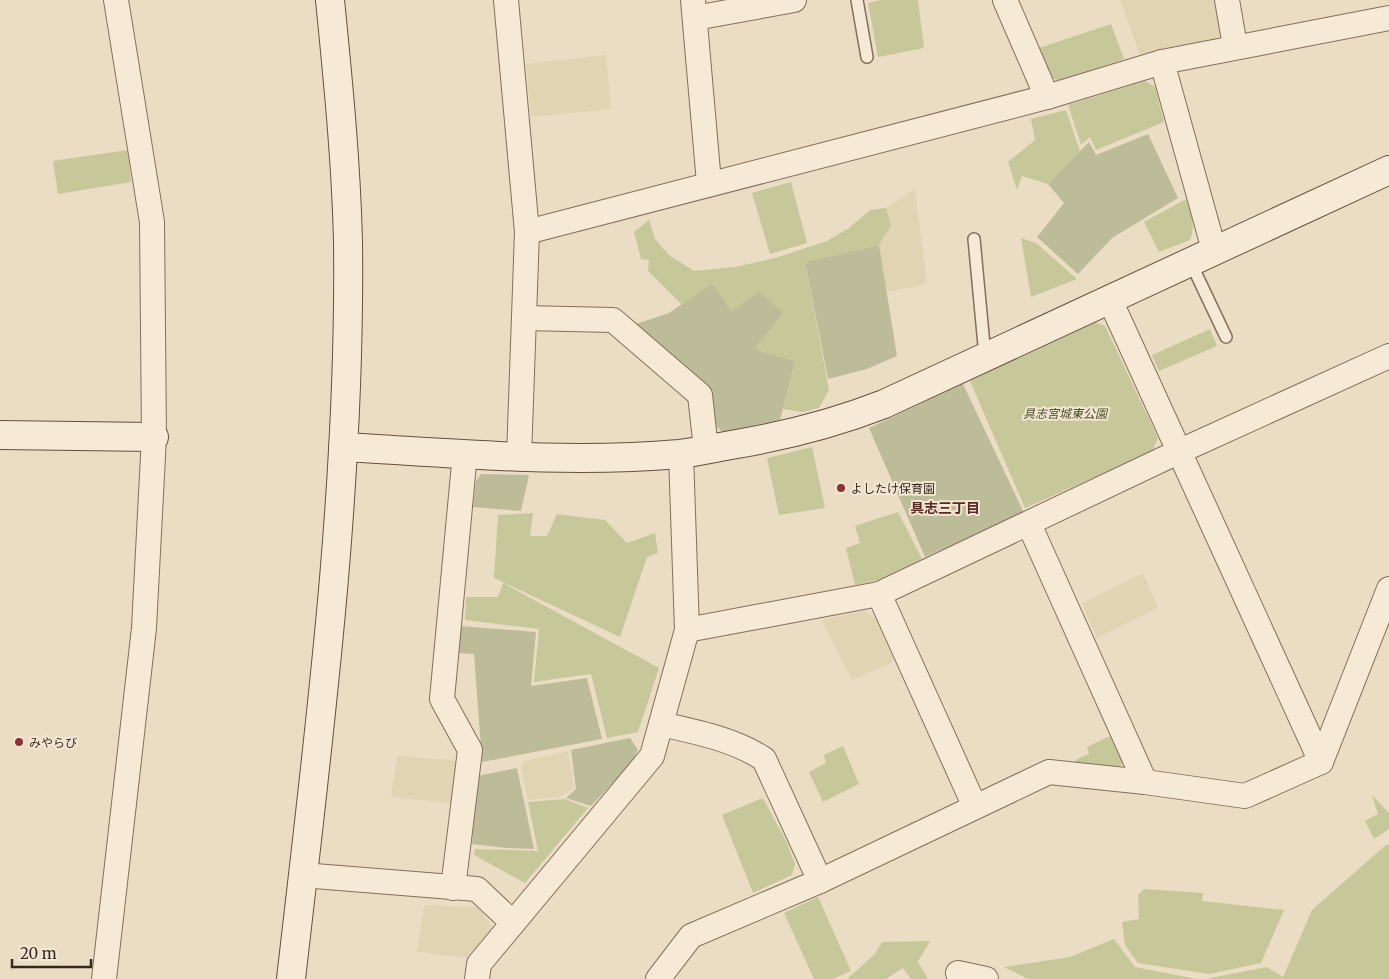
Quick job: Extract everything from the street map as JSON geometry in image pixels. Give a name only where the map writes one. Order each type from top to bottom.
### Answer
[{"type":"street","points":[[104,979],[144,628],[154,437],[152,222],[116,0]]},
{"type":"street","points":[[290,979],[332,614],[343,447],[348,241],[341,105],[330,0]]},
{"type":"street","points":[[506,0],[527,232],[519,457]]},
{"type":"street","points":[[709,183],[694,9],[794,0]]},
{"type":"street","points":[[1006,0],[1047,97]]},
{"type":"street","points":[[1227,0],[1235,46]]},
{"type":"street","points":[[527,232],[709,183],[1047,97],[1162,62],[1235,46],[1389,18]]},
{"type":"street","points":[[1162,62],[1202,256]]},
{"type":"street","points":[[343,447],[519,457],[603,458],[694,452],[789,435],[835,423],[884,404],[985,358],[1389,170]]},
{"type":"street","points":[[1110,300],[1321,762]]},
{"type":"street","points":[[478,979],[479,964],[652,756],[687,630],[694,452],[700,395],[614,320],[524,318]]},
{"type":"street","points":[[687,630],[879,594],[1178,452],[1389,356]]},
{"type":"street","points":[[0,435],[154,437]]},
{"type":"street","points":[[453,888],[470,750],[442,699],[464,454]]},
{"type":"street","points":[[1028,524],[1146,782]]},
{"type":"street","points":[[658,979],[691,936],[820,881],[1049,772],[1146,782],[1245,796],[1321,762],[1389,590]]},
{"type":"street","points":[[879,594],[975,808]]},
{"type":"street","points":[[661,724],[746,747],[764,759],[820,881]]},
{"type":"street","points":[[302,875],[478,889],[514,923]]},
{"type":"street","points":[[958,973],[986,979]]},
{"type":"lane","points":[[857,0],[867,57]]},
{"type":"lane","points":[[974,239],[985,358]]},
{"type":"lane","points":[[1202,256],[1226,337]]},
{"type":"shaded area","points":[[1120,0],[1215,0],[1221,27],[1219,35],[1214,40],[1159,50],[1141,57]]},
{"type":"shaded area","points":[[606,55],[611,109],[531,117],[526,64]]},
{"type":"shaded area","points":[[915,189],[927,284],[886,292],[879,245],[891,226],[886,208]]},
{"type":"shaded area","points":[[1143,573],[1158,608],[1097,638],[1082,603]]},
{"type":"shaded area","points":[[864,611],[876,619],[893,658],[891,663],[852,680],[822,620]]},
{"type":"shaded area","points":[[568,751],[574,788],[561,797],[528,800],[521,768],[525,761]]},
{"type":"shaded area","points":[[397,756],[460,761],[456,804],[391,797]]},
{"type":"shaded area","points":[[424,905],[477,907],[494,929],[471,958],[417,952]]},
{"type":"green space","points":[[881,0],[918,0],[924,48],[878,57],[868,3]]},
{"type":"green space","points":[[1111,24],[1124,59],[1060,81],[1050,77],[1039,48]]},
{"type":"green space","points":[[1145,81],[1155,87],[1164,122],[1096,150],[1090,137],[1081,145],[1068,105]]},
{"type":"green space","points":[[1066,110],[1080,151],[1048,184],[1022,176],[1017,190],[1008,162],[1035,140],[1031,119]]},
{"type":"green space","points":[[1148,134],[1178,198],[1112,238],[1078,274],[1037,237],[1064,203],[1048,184],[1089,142],[1096,155]]},
{"type":"green space","points":[[128,150],[131,182],[58,194],[53,161]]},
{"type":"green space","points":[[791,182],[807,243],[770,254],[752,193]]},
{"type":"green space","points":[[1186,199],[1193,224],[1190,240],[1159,252],[1144,222]]},
{"type":"green space","points":[[886,208],[891,226],[879,245],[805,262],[829,390],[819,408],[803,412],[783,409],[795,361],[755,349],[782,312],[732,311],[712,285],[682,305],[648,271],[649,260],[641,259],[634,232],[649,220],[655,239],[669,255],[694,271],[735,267],[775,258],[827,241],[849,228],[870,210]]},
{"type":"green space","points":[[1021,238],[1036,243],[1077,279],[1031,297]]},
{"type":"green space","points":[[879,245],[897,356],[867,369],[828,379],[805,262]]},
{"type":"green space","points":[[712,284],[732,311],[759,292],[783,312],[755,349],[795,361],[780,420],[722,432],[633,325],[669,313]]},
{"type":"green space","name":"具志宮城東公園","points":[[1095,322],[1105,326],[1158,438],[1153,450],[1147,454],[1025,508],[970,381]]},
{"type":"green space","points":[[1210,329],[1217,346],[1159,371],[1152,355]]},
{"type":"green space","points":[[963,384],[1024,513],[925,557],[869,428]]},
{"type":"green space","points":[[812,447],[825,508],[779,515],[767,458]]},
{"type":"green space","points":[[481,474],[529,475],[521,511],[473,507],[476,481]]},
{"type":"green space","points":[[898,512],[922,559],[878,580],[855,585],[846,548],[860,543],[855,526]]},
{"type":"green space","points":[[533,513],[530,536],[547,536],[557,514],[605,520],[627,543],[655,533],[658,553],[647,557],[620,637],[494,578],[498,515]]},
{"type":"green space","points":[[503,583],[659,668],[638,732],[607,738],[591,674],[534,682],[539,629],[465,620],[466,597],[498,597]]},
{"type":"green space","points":[[461,626],[536,632],[531,686],[587,678],[602,739],[482,762],[474,654],[456,653]]},
{"type":"green space","points":[[1112,735],[1123,760],[1119,770],[1074,764],[1077,759],[1089,754],[1087,747]]},
{"type":"green space","points":[[630,738],[638,750],[632,762],[591,806],[566,798],[576,789],[571,750]]},
{"type":"green space","points":[[843,746],[859,784],[823,802],[809,772],[826,763],[824,755]]},
{"type":"green space","points":[[517,768],[534,849],[472,844],[477,776]]},
{"type":"green space","points":[[1372,795],[1389,813],[1389,829],[1374,839],[1365,821],[1378,814]]},
{"type":"green space","points":[[763,798],[787,843],[795,864],[792,875],[753,893],[722,815]]},
{"type":"green space","points":[[565,799],[588,808],[525,883],[474,855],[475,849],[538,851],[528,802]]},
{"type":"green space","points":[[1387,844],[1389,846],[1389,979],[1205,979],[1267,967],[1283,977],[1312,910]]},
{"type":"green space","points":[[1144,889],[1203,893],[1202,901],[1284,910],[1261,963],[1209,974],[1138,963],[1125,945],[1122,922],[1139,919],[1138,895]]},
{"type":"green space","points":[[818,897],[851,971],[833,979],[814,979],[784,913]]},
{"type":"green space","points":[[1114,939],[1135,967],[1197,979],[1028,979],[1004,967],[1070,957]]},
{"type":"green space","points":[[930,941],[918,962],[928,979],[911,979],[903,968],[886,979],[847,979],[875,954],[882,942]]},
{"type":"place","name":"よしたけ保育園","points":[[841,488]]},
{"type":"place","name":"みやらび","points":[[19,742]]},
{"type":"district","name":"具志三丁目","points":[[945,508]]}]
